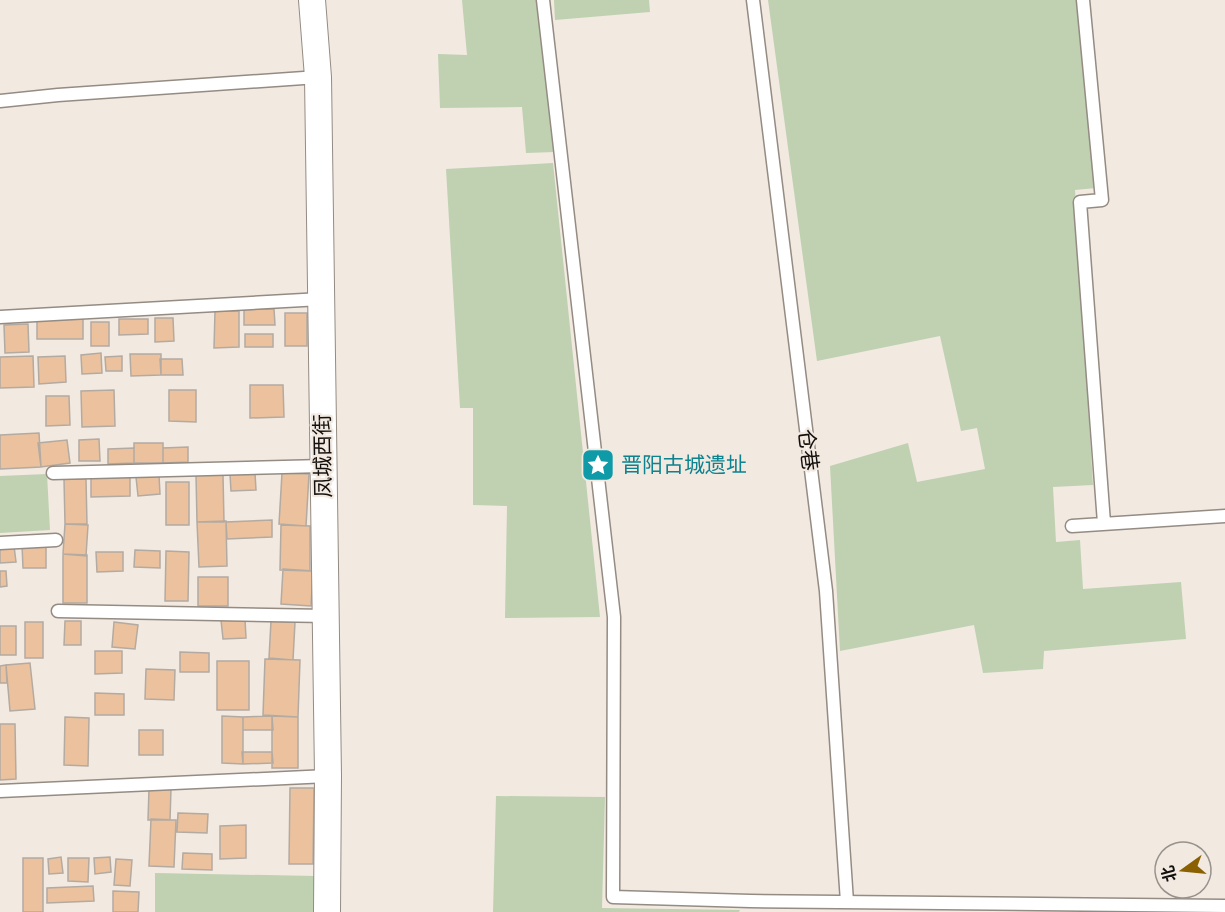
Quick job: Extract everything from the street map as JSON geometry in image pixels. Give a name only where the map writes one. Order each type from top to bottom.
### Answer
[{"type":"street","name":"凤城西街","points":[[312,0],[318,76],[328,776],[327,912]]},
{"type":"lane","points":[[543,0],[614,616],[613,897],[1225,906]]},
{"type":"lane","name":"仓巷","points":[[753,0],[826,591],[847,902]]},
{"type":"lane","points":[[1083,0],[1102,200],[1080,202],[1104,524]]},
{"type":"lane","points":[[0,101],[58,94],[318,76]]},
{"type":"lane","points":[[0,317],[321,299]]},
{"type":"lane","points":[[53,473],[323,466]]},
{"type":"lane","points":[[1072,526],[1225,516]]},
{"type":"lane","points":[[0,543],[56,540]]},
{"type":"lane","points":[[58,611],[326,616]]},
{"type":"lane","points":[[0,791],[328,776]]},
{"type":"green space","points":[[462,0],[538,0],[555,152],[526,153],[522,107],[440,108],[438,54],[467,55]]},
{"type":"green space","points":[[554,0],[649,0],[650,12],[555,20]]},
{"type":"green space","points":[[768,0],[1076,0],[1096,188],[1075,190],[1093,485],[1053,487],[1056,542],[1080,540],[1083,589],[1181,582],[1186,639],[1044,651],[1043,669],[983,673],[974,625],[840,651],[830,466],[908,443],[917,482],[985,469],[977,428],[961,431],[940,336],[817,361]]},
{"type":"green space","points":[[553,163],[600,617],[505,618],[507,506],[473,505],[473,408],[460,408],[446,169]]},
{"type":"green space","points":[[47,474],[50,530],[0,533],[0,476]]},
{"type":"green space","points":[[496,796],[605,797],[602,908],[740,910],[739,912],[493,912]]},
{"type":"green space","points":[[155,873],[315,876],[314,912],[155,912]]},
{"type":"building","points":[[244,309],[274,309],[275,325],[244,325]]},
{"type":"building","points":[[215,311],[239,311],[239,347],[214,348]]},
{"type":"building","points":[[285,313],[307,313],[307,346],[285,346]]},
{"type":"building","points":[[155,318],[173,318],[174,341],[155,342]]},
{"type":"building","points":[[83,319],[83,339],[37,339],[37,320]]},
{"type":"building","points":[[119,319],[148,319],[148,334],[119,335]]},
{"type":"building","points":[[91,322],[109,322],[109,346],[91,346]]},
{"type":"building","points":[[28,324],[29,352],[5,353],[4,325]]},
{"type":"building","points":[[245,334],[273,334],[273,347],[245,347]]},
{"type":"building","points":[[101,353],[102,373],[82,374],[81,355]]},
{"type":"building","points":[[130,354],[161,354],[161,375],[131,376]]},
{"type":"building","points":[[33,356],[34,387],[0,388],[0,357]]},
{"type":"building","points":[[65,356],[66,382],[39,384],[38,357]]},
{"type":"building","points":[[122,356],[122,371],[106,371],[105,357]]},
{"type":"building","points":[[160,359],[182,359],[183,375],[161,375]]},
{"type":"building","points":[[250,385],[283,385],[284,417],[250,418]]},
{"type":"building","points":[[114,390],[115,426],[82,427],[81,391]]},
{"type":"building","points":[[169,390],[196,390],[196,422],[169,421]]},
{"type":"building","points":[[46,396],[69,396],[70,425],[46,426]]},
{"type":"building","points":[[39,433],[41,467],[0,469],[0,435]]},
{"type":"building","points":[[99,439],[100,461],[79,461],[79,440]]},
{"type":"building","points":[[67,440],[70,463],[41,467],[38,443]]},
{"type":"building","points":[[134,443],[163,443],[163,463],[134,463]]},
{"type":"building","points":[[188,447],[188,462],[163,463],[163,448]]},
{"type":"building","points":[[134,448],[134,463],[108,464],[108,449]]},
{"type":"building","points":[[255,473],[256,490],[231,491],[230,474]]},
{"type":"building","points":[[282,473],[309,474],[306,526],[279,524]]},
{"type":"building","points":[[130,475],[130,496],[91,497],[91,476]]},
{"type":"building","points":[[159,475],[160,494],[138,496],[136,477]]},
{"type":"building","points":[[196,475],[223,475],[224,522],[197,522]]},
{"type":"building","points":[[64,479],[86,479],[87,524],[65,524]]},
{"type":"building","points":[[166,482],[189,482],[189,525],[166,525]]},
{"type":"building","points":[[272,520],[272,537],[227,539],[226,522]]},
{"type":"building","points":[[226,521],[227,566],[199,567],[197,522]]},
{"type":"building","points":[[65,524],[88,525],[86,556],[63,554]]},
{"type":"building","points":[[281,525],[310,526],[310,571],[280,570]]},
{"type":"building","points":[[22,545],[46,545],[46,568],[23,568]]},
{"type":"building","points":[[14,546],[16,562],[0,563],[0,547]]},
{"type":"building","points":[[135,550],[160,551],[160,568],[134,567]]},
{"type":"building","points":[[166,551],[189,552],[188,601],[165,601]]},
{"type":"building","points":[[96,552],[123,552],[123,571],[97,572]]},
{"type":"building","points":[[63,554],[87,555],[87,603],[63,603]]},
{"type":"building","points":[[283,569],[313,571],[311,606],[281,604]]},
{"type":"building","points":[[0,571],[6,571],[7,586],[0,587]]},
{"type":"building","points":[[198,577],[228,577],[228,606],[198,606]]},
{"type":"building","points":[[245,619],[246,638],[223,639],[221,620]]},
{"type":"building","points":[[65,621],[81,621],[81,645],[64,645]]},
{"type":"building","points":[[271,621],[295,622],[293,660],[269,658]]},
{"type":"building","points":[[25,622],[43,622],[43,658],[25,658]]},
{"type":"building","points":[[114,622],[138,625],[135,649],[112,647]]},
{"type":"building","points":[[0,626],[16,626],[16,655],[0,655]]},
{"type":"building","points":[[95,651],[122,651],[122,673],[95,674]]},
{"type":"building","points":[[180,652],[209,653],[209,672],[180,672]]},
{"type":"building","points":[[265,659],[300,660],[298,717],[263,715]]},
{"type":"building","points":[[217,661],[249,661],[249,710],[217,710]]},
{"type":"building","points":[[30,663],[35,709],[10,711],[6,665]]},
{"type":"building","points":[[6,665],[7,683],[0,683],[0,666]]},
{"type":"building","points":[[146,669],[175,670],[174,700],[145,699]]},
{"type":"building","points":[[95,693],[124,694],[124,715],[95,715]]},
{"type":"building","points":[[222,716],[243,717],[243,764],[222,763]]},
{"type":"building","points":[[272,716],[273,730],[243,730],[243,717]]},
{"type":"building","points":[[272,716],[298,717],[298,768],[272,768]]},
{"type":"building","points":[[65,717],[89,718],[88,766],[64,765]]},
{"type":"building","points":[[0,724],[15,724],[16,779],[0,780]]},
{"type":"building","points":[[139,730],[163,730],[163,755],[139,755]]},
{"type":"building","points":[[242,752],[272,752],[273,763],[243,764]]},
{"type":"building","points":[[290,788],[314,788],[313,864],[289,864]]},
{"type":"building","points":[[149,789],[171,789],[170,820],[148,820]]},
{"type":"building","points":[[178,813],[208,814],[207,833],[177,832]]},
{"type":"building","points":[[151,819],[176,820],[174,867],[149,866]]},
{"type":"building","points":[[246,825],[246,858],[220,859],[220,826]]},
{"type":"building","points":[[183,853],[212,854],[212,870],[182,869]]},
{"type":"building","points":[[61,857],[63,873],[49,874],[48,859]]},
{"type":"building","points":[[110,857],[111,872],[95,874],[94,858]]},
{"type":"building","points":[[23,858],[43,858],[43,912],[23,912]]},
{"type":"building","points":[[68,858],[89,858],[88,882],[68,881]]},
{"type":"building","points":[[116,859],[132,860],[130,886],[114,885]]},
{"type":"building","points":[[93,886],[94,901],[47,903],[47,888]]},
{"type":"building","points":[[113,891],[139,892],[138,912],[113,912]]},
{"type":"place","name":"晋阳古城遗址","points":[[598,465]]}]
